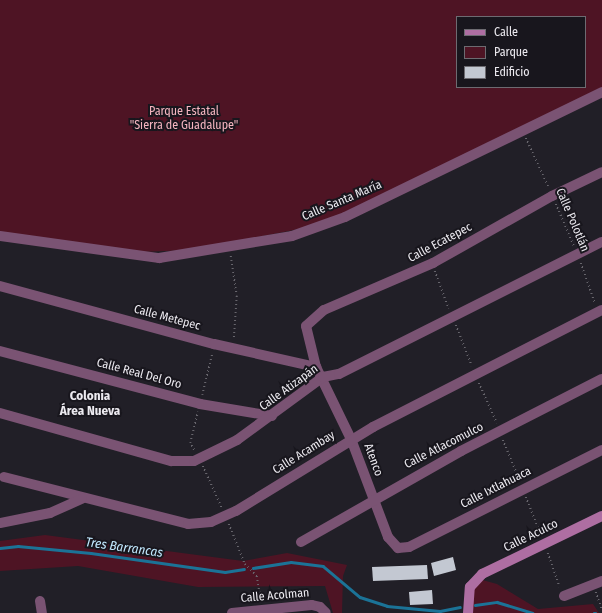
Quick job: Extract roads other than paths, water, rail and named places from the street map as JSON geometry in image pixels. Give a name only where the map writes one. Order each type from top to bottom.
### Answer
[{"type":"street","name":"Calle Santa María","points":[[0,236],[140,258],[230,247],[292,236],[345,217],[522,129],[602,92]]},
{"type":"street","name":"Calle Ecatepec","points":[[316,367],[306,326],[324,310],[433,264],[552,196],[602,172]]},
{"type":"street","name":"Calle Atizapán","points":[[0,413],[171,461],[199,459],[237,440],[272,416],[323,377],[339,374],[602,242]]},
{"type":"street","name":"Calle Metepec","points":[[0,286],[214,344],[316,367]]},
{"type":"street","name":"Calle Acambay","points":[[4,477],[82,499],[188,524],[201,525],[225,516],[351,439],[437,392],[600,311]]},
{"type":"street","name":"Calle Real Del Oro","points":[[0,351],[200,404],[272,416]]},
{"type":"street","points":[[316,367],[323,377]]},
{"type":"street","name":"Atenco","points":[[323,377],[351,439],[373,499],[391,542],[401,549]]},
{"type":"street","name":"Calle Atlacomulco","points":[[301,542],[373,499],[602,379]]},
{"type":"street","name":"Calle Ixtlahuaca","points":[[401,549],[602,450]]},
{"type":"street","points":[[0,523],[50,513],[82,499]]},
{"type":"street","name":"Calle Aculco","points":[[468,613],[468,595],[473,582],[482,574],[602,516]]},
{"type":"street","points":[[564,596],[598,583]]},
{"type":"street","points":[[40,601],[42,613]]},
{"type":"street","name":"Calle Acolman","points":[[232,613],[312,605],[323,610]]},
{"type":"waterway","name":"Tres Barrancas","points":[[0,548],[18,546],[91,553],[225,572],[244,569]]},
{"type":"waterway","name":"Tres Barrancas","points":[[253,568],[291,562],[323,566],[360,597],[387,606],[440,611],[460,607]]},
{"type":"waterway","name":"Tres Barrancas","points":[[475,605],[497,602],[532,613]]},
{"type":"district","name":"Colonia Área Nueva","points":[[90,404]]},
{"type":"park label","name":"Parque Estatal \"Sierra de Guadalupe\"","points":[[184,119]]}]
